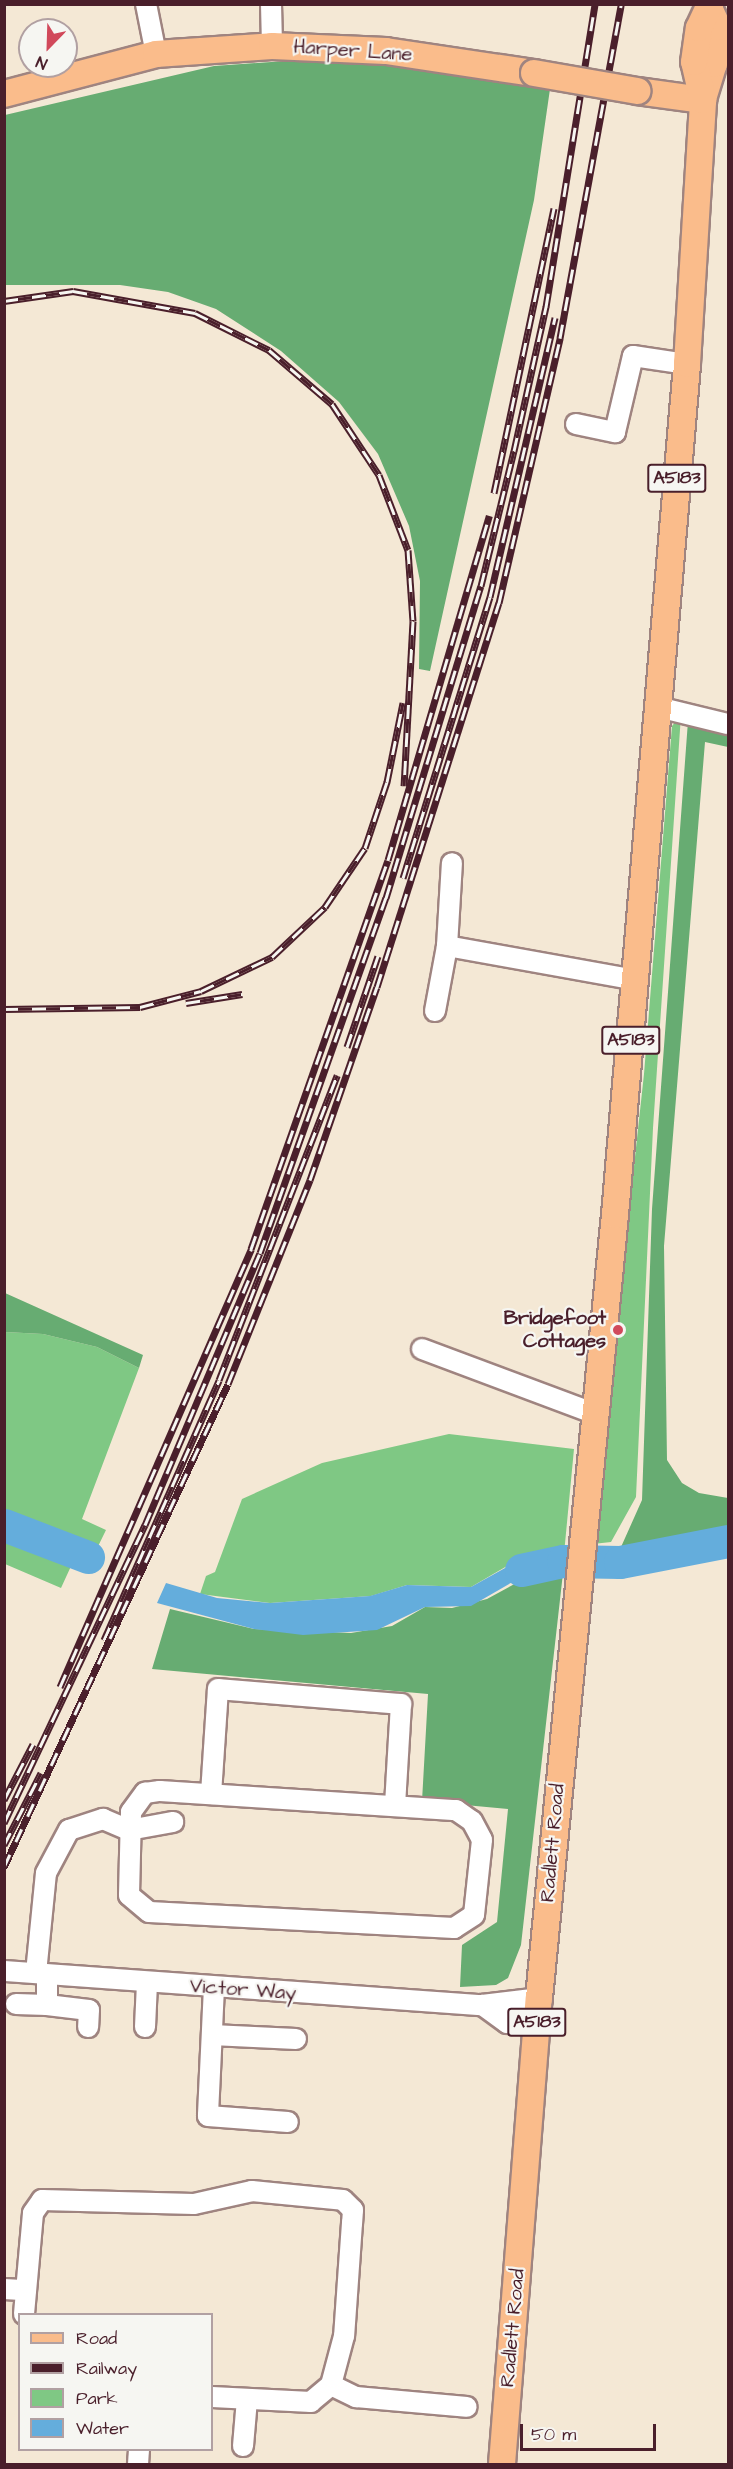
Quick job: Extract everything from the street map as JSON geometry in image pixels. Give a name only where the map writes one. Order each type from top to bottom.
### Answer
[{"type":"main road","name":"A5183","points":[[636,980],[687,364],[703,100],[718,27],[710,7]]},
{"type":"main road","name":"Harper Lane","points":[[4,94],[156,54],[273,46],[386,51],[703,100]]},
{"type":"main road","name":"Radlett Road","points":[[502,2464],[538,1998],[636,980]]},
{"type":"street","points":[[146,4],[156,54]]},
{"type":"street","points":[[271,4],[273,46]]},
{"type":"street","points":[[576,424],[615,432],[633,356],[687,364]]},
{"type":"street","points":[[658,706],[729,724]]},
{"type":"street","points":[[435,1011],[447,946],[453,863]]},
{"type":"street","points":[[447,946],[636,980]]},
{"type":"street","points":[[422,1349],[593,1413]]},
{"type":"street","points":[[211,1794],[219,1689],[400,1704],[395,1806]]},
{"type":"street","points":[[145,1793],[211,1794],[456,1810],[479,1829],[477,1903],[464,1925],[149,1912],[129,1895],[131,1812],[145,1793]]},
{"type":"street","points":[[47,2005],[42,1974],[46,1873],[60,1841],[69,1830],[103,1819],[129,1830],[173,1822]]},
{"type":"street","name":"Victor Way","points":[[4,1971],[147,1983],[482,2005],[538,1998]]},
{"type":"street","points":[[145,2027],[147,1983]]},
{"type":"street","points":[[214,1987],[208,2116],[288,2122]]},
{"type":"street","points":[[16,2004],[89,2010],[88,2026]]},
{"type":"street","points":[[482,2005],[507,2023],[536,2025]]},
{"type":"street","points":[[212,2035],[296,2039]]},
{"type":"street","points":[[24,2313],[33,2212],[42,2200],[194,2204],[252,2191],[344,2200],[353,2210],[352,2233],[344,2336],[331,2385],[311,2402],[213,2397]]},
{"type":"street","points":[[4,2289],[26,2290]]},
{"type":"street","points":[[331,2385],[356,2397],[467,2407]]},
{"type":"street","points":[[243,2446],[247,2399]]},
{"type":"green space","points":[[313,59],[408,64],[550,89],[534,200],[430,671],[419,669],[420,581],[409,526],[378,454],[339,402],[281,351],[216,309],[168,292],[120,285],[5,285],[5,115],[214,66]]},
{"type":"green space","points":[[681,715],[653,1128],[636,1497],[611,1542],[593,1544],[644,1074],[672,726]]},
{"type":"green space","points":[[688,721],[728,731],[728,747],[705,742],[664,1246],[667,1460],[682,1483],[699,1493],[728,1498],[728,1535],[617,1556],[642,1500],[652,1209]]},
{"type":"green space","points":[[5,1293],[143,1355],[139,1368],[97,1347],[43,1334],[5,1332]]},
{"type":"green space","points":[[5,1332],[43,1334],[97,1347],[139,1368],[82,1519],[106,1530],[86,1571],[72,1564],[61,1588],[5,1564]]},
{"type":"green space","points":[[449,1434],[574,1449],[564,1554],[507,1566],[471,1587],[407,1585],[371,1596],[270,1603],[200,1594],[206,1576],[215,1572],[242,1499],[322,1463]]},
{"type":"green space","points":[[563,1573],[521,1945],[508,1978],[496,1985],[460,1987],[462,1945],[497,1922],[508,1809],[422,1801],[428,1694],[152,1669],[170,1609],[254,1629],[351,1633],[392,1626],[425,1607],[452,1608],[487,1599],[533,1574]]},
{"type":"water","points":[[564,1554],[563,1573],[516,1580],[471,1606],[425,1607],[377,1630],[303,1635],[254,1629],[157,1603],[166,1583],[217,1598],[270,1603],[370,1596],[407,1585],[471,1587],[521,1559]]},
{"type":"waterway","points":[[4,1525],[88,1557]]},
{"type":"waterway","points":[[521,1570],[563,1561],[620,1562],[728,1541]]},
{"type":"railway","points":[[4,1823],[145,1525],[260,1253],[386,898],[481,586],[514,451],[546,307],[595,4]]},
{"type":"railway","points":[[4,1867],[228,1384],[310,1180],[377,987],[499,603],[560,338],[621,4]]},
{"type":"railway","points":[[494,493],[554,208]]},
{"type":"railway","points":[[4,301],[73,291],[195,313],[269,350],[332,404],[379,475],[408,550],[413,621],[404,786]]},
{"type":"railway","points":[[403,878],[490,597],[555,317]]},
{"type":"railway","points":[[60,1687],[251,1249],[388,860],[489,516]]},
{"type":"railway","points":[[4,1009],[140,1007],[201,991],[272,957],[325,907],[365,848],[387,782],[403,703]]},
{"type":"railway","points":[[347,1047],[378,956]]},
{"type":"railway","points":[[186,1003],[242,994]]},
{"type":"railway","points":[[104,1640],[219,1380],[337,1075]]},
{"type":"railway","points":[[4,1800],[33,1744]]},
{"type":"railway","points":[[4,1845],[41,1773]]},
{"type":"place","name":"Bridgefoot Cottages","points":[[618,1330]]}]
